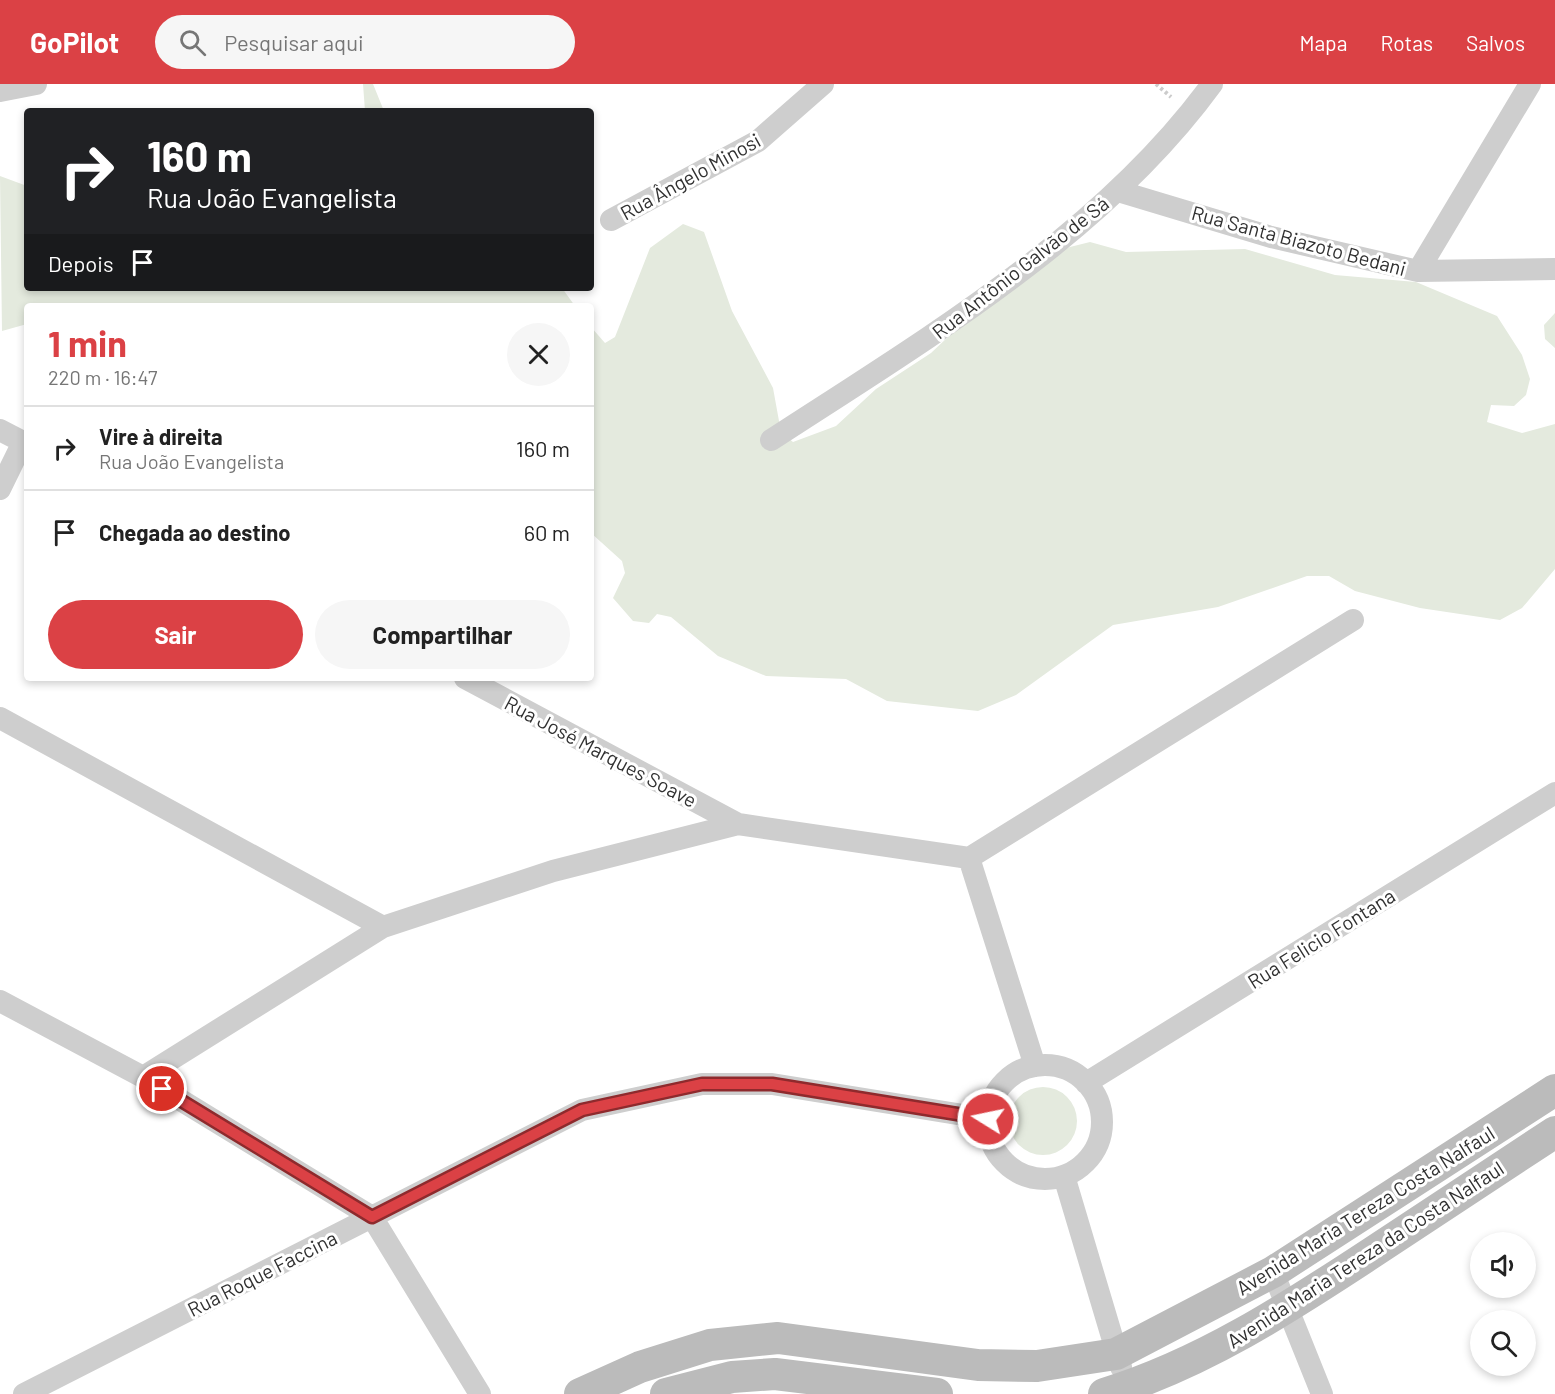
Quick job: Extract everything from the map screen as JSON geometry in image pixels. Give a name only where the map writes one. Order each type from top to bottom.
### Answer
[{"type":"main road","name":"Avenida Maria Tereza Costa Nalfaul","points":[[580,1394],[640,1367],[710,1345],[778,1338],[978,1365],[1037,1366],[1116,1354],[1273,1272],[1555,1090]]},
{"type":"main road","name":"Avenida Maria Tereza da Costa Nalfaul","points":[[1116,1390],[1220,1347],[1287,1309],[1555,1132]]},
{"type":"main road","points":[[666,1394],[732,1377],[775,1374],[937,1394]]},
{"type":"street","points":[[0,91],[36,84]]},
{"type":"street","name":"Rua Ângelo Minosi","points":[[611,220],[758,141],[823,84]]},
{"type":"street","name":"Rua Antônio Galvão de Sá","points":[[771,440],[972,309],[1118,191],[1191,113],[1212,84]]},
{"type":"street","points":[[1418,271],[1530,84]]},
{"type":"street","name":"Rua Santa Biazoto Bedani","points":[[1118,191],[1271,237],[1418,271],[1555,268]]},
{"type":"street","points":[[0,430],[24,442]]},
{"type":"street","points":[[0,489],[24,445]]},
{"type":"street","points":[[143,1077],[383,927],[553,872],[738,824],[969,858],[1353,620]]},
{"type":"street","name":"Rua José Marques Soave","points":[[471,681],[738,824]]},
{"type":"street","points":[[0,718],[383,927]]},
{"type":"street","name":"Rua Felicio Fontana","points":[[1086,1083],[1555,793]]},
{"type":"street","points":[[969,858],[1035,1066]]},
{"type":"street","points":[[0,1001],[143,1077],[372,1217],[480,1394]]},
{"type":"street","points":[[1035,1066],[1053,1066],[1071,1072],[1086,1083],[1097,1099],[1102,1117],[1101,1135],[1093,1153],[1081,1167],[1064,1176],[1036,1178],[1010,1167],[997,1154],[989,1137],[988,1119],[992,1100],[1002,1084],[1017,1073],[1035,1066]]},
{"type":"street","name":"Rua Roque Faccina","points":[[24,1394],[582,1110],[702,1084],[772,1084],[988,1119]]},
{"type":"street","points":[[1064,1176],[1116,1354],[1116,1390]]},
{"type":"street","points":[[1273,1272],[1322,1394]]},
{"type":"shaded area","points":[[363,84],[373,84],[383,108],[365,108]]},
{"type":"shaded area","points":[[0,176],[24,185],[24,291],[564,291],[573,303],[24,303],[24,325],[2,331]]},
{"type":"shaded area","points":[[683,224],[704,232],[732,311],[773,388],[781,432],[793,442],[836,426],[876,389],[931,353],[1034,256],[1090,242],[1126,252],[1245,249],[1335,275],[1416,282],[1497,316],[1522,355],[1530,379],[1526,395],[1514,406],[1491,405],[1487,422],[1522,433],[1555,424],[1555,569],[1522,608],[1500,620],[1420,608],[1355,591],[1329,576],[1307,576],[1218,607],[1113,625],[1016,695],[978,711],[887,701],[846,679],[766,676],[718,656],[671,617],[657,614],[649,623],[633,621],[613,598],[625,573],[622,561],[594,536],[594,330],[605,343],[615,337],[650,248]]},
{"type":"shaded area","points":[[1555,313],[1555,348],[1545,339],[1544,325]]},
{"type":"shaded area","points":[[1036,1087],[1050,1087],[1062,1092],[1072,1102],[1077,1121],[1072,1140],[1062,1150],[1050,1155],[1036,1155],[1024,1150],[1014,1140],[1009,1128],[1009,1114],[1014,1102],[1024,1092]]},
{"type":"route","points":[[162,1089],[372,1217],[582,1110],[702,1084],[772,1084],[841,1093],[988,1119]]}]
